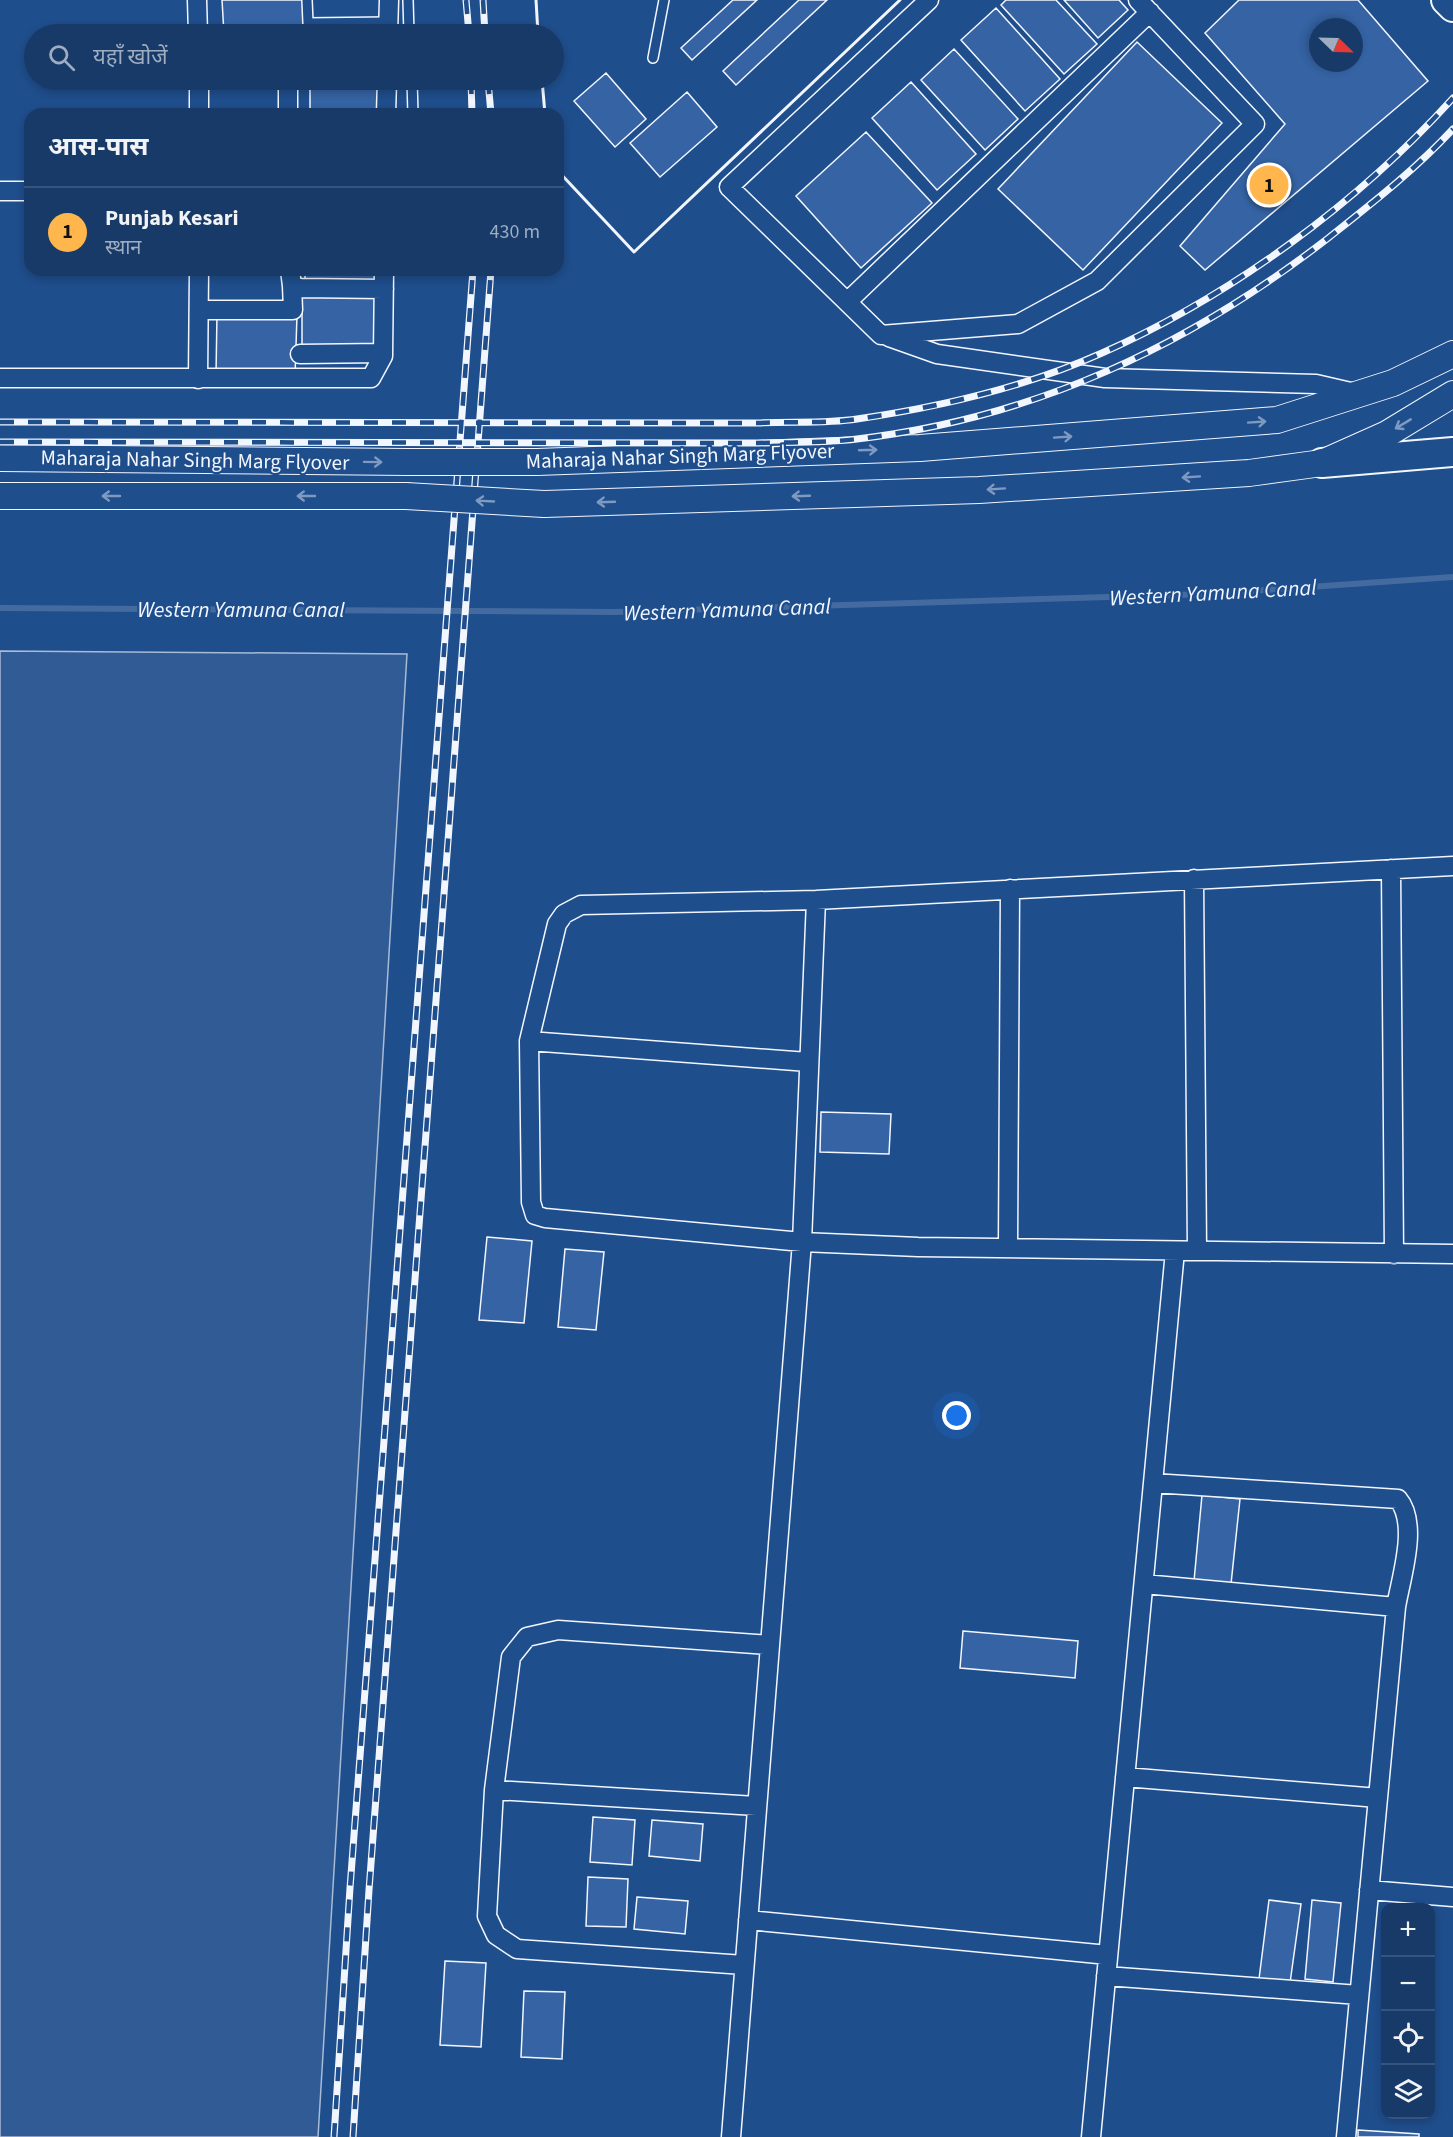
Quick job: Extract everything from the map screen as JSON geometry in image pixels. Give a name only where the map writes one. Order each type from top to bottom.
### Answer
[{"type":"main road","points":[[1446,0],[1453,7]]},
{"type":"main road","name":"Maharaja Nahar Singh Marg Flyover","points":[[0,458],[525,462],[896,449],[1277,420],[1355,393],[1393,383],[1453,354]]},
{"type":"main road","name":"Maharaja Nahar Singh Marg Flyover","points":[[0,496],[406,496],[544,504],[979,490],[1249,473],[1322,463],[1387,434],[1453,394]]},
{"type":"main road","points":[[1322,463],[1453,452]]},
{"type":"street","points":[[197,0],[198,24]]},
{"type":"street","points":[[388,24],[389,0]]},
{"type":"street","points":[[929,0],[729,187],[881,335],[937,354],[1105,378],[1316,384],[1355,393]]},
{"type":"street","points":[[847,302],[1144,6],[1255,124],[1097,281],[1018,324],[881,335]]},
{"type":"street","points":[[199,90],[199,108]]},
{"type":"street","points":[[288,90],[288,108]]},
{"type":"street","points":[[386,108],[387,90]]},
{"type":"street","points":[[0,190],[24,190]]},
{"type":"street","points":[[198,379],[199,276]]},
{"type":"street","points":[[0,378],[370,378],[383,353],[384,276]]},
{"type":"street","points":[[198,310],[293,310],[291,278],[384,289]]},
{"type":"street","points":[[300,354],[383,353]]},
{"type":"street","points":[[1453,866],[816,900],[581,905],[564,914],[557,924],[529,1041],[531,1202],[535,1215],[556,1221],[802,1242],[1008,1248],[1453,1254]]},
{"type":"street","points":[[1391,869],[1394,1254]]},
{"type":"street","points":[[1194,879],[1197,1251]]},
{"type":"street","points":[[1008,1248],[1010,889]]},
{"type":"street","points":[[731,2137],[802,1242],[816,900]]},
{"type":"street","points":[[529,1041],[808,1062]]},
{"type":"street","points":[[1092,2137],[1175,1251]]},
{"type":"street","points":[[1153,1483],[1398,1499],[1406,1508],[1409,1523],[1396,1607],[1346,2137]]},
{"type":"street","points":[[1144,1584],[1396,1607]]},
{"type":"street","points":[[744,1965],[517,1949],[496,1935],[487,1916],[494,1790],[511,1658],[526,1637],[558,1630],[769,1645]]},
{"type":"street","points":[[1125,1777],[1378,1797]]},
{"type":"street","points":[[494,1790],[756,1806]]},
{"type":"street","points":[[1369,1890],[1453,1897]]},
{"type":"street","points":[[748,1920],[1108,1955]]},
{"type":"street","points":[[1106,1976],[1359,1995]]},
{"type":"lane","points":[[307,0],[308,23],[324,24]]},
{"type":"lane","points":[[408,0],[409,24]]},
{"type":"lane","points":[[653,58],[664,0]]},
{"type":"lane","points":[[412,90],[413,108]]},
{"type":"shaded area","points":[[0,651],[407,654],[318,2137],[0,2137]]},
{"type":"building","points":[[222,0],[303,0],[304,24],[223,24]]},
{"type":"building","points":[[733,0],[757,0],[692,60],[681,48]]},
{"type":"building","points":[[799,0],[827,0],[736,85],[723,71]]},
{"type":"building","points":[[1006,0],[1056,0],[1097,44],[1064,74],[1001,5]]},
{"type":"building","points":[[1064,0],[1119,0],[1128,10],[1098,38]]},
{"type":"building","points":[[1239,0],[1358,0],[1428,81],[1205,270],[1180,246],[1285,124],[1205,33]]},
{"type":"building","points":[[996,8],[1060,79],[1025,111],[961,40]]},
{"type":"building","points":[[1137,42],[1222,123],[1083,270],[998,189]]},
{"type":"building","points":[[954,49],[1018,119],[985,150],[921,80]]},
{"type":"building","points":[[606,73],[646,119],[615,147],[574,101]]},
{"type":"building","points":[[911,82],[976,154],[937,190],[872,118]]},
{"type":"building","points":[[310,90],[383,90],[383,108],[310,108]]},
{"type":"building","points":[[687,92],[717,127],[660,177],[630,143]]},
{"type":"building","points":[[866,132],[932,203],[861,268],[796,196]]},
{"type":"building","points":[[305,276],[379,276],[379,283],[305,283]]},
{"type":"building","points":[[302,294],[380,294],[381,351],[302,351]]},
{"type":"building","points":[[217,313],[297,315],[295,377],[216,375]]},
{"type":"building","points":[[821,1112],[891,1114],[889,1154],[820,1152]]},
{"type":"building","points":[[487,1237],[532,1241],[524,1323],[479,1320]]},
{"type":"building","points":[[565,1249],[604,1252],[596,1330],[558,1327]]},
{"type":"building","points":[[1202,1495],[1240,1499],[1231,1584],[1194,1581]]},
{"type":"building","points":[[963,1631],[1078,1641],[1075,1678],[960,1668]]},
{"type":"building","points":[[593,1817],[635,1820],[632,1865],[590,1862]]},
{"type":"building","points":[[652,1820],[703,1824],[700,1861],[649,1856]]},
{"type":"building","points":[[588,1877],[628,1879],[626,1927],[586,1926]]},
{"type":"building","points":[[637,1897],[688,1901],[685,1934],[634,1929]]},
{"type":"building","points":[[1269,1900],[1301,1904],[1290,1983],[1259,1979]]},
{"type":"building","points":[[1312,1900],[1341,1903],[1333,1982],[1305,1979]]},
{"type":"building","points":[[445,1961],[486,1963],[481,2047],[440,2045]]},
{"type":"building","points":[[524,1991],[565,1992],[562,2059],[521,2057]]},
{"type":"building","points":[[1358,2130],[1419,2134],[1419,2137],[1358,2137]]},
{"type":"waterway","name":"Western Yamuna Canal","points":[[0,608],[615,612],[1209,594],[1453,577]]},
{"type":"railway","points":[[466,0],[468,24]]},
{"type":"railway","points":[[483,0],[484,24]]},
{"type":"railway","points":[[471,90],[472,108]]},
{"type":"railway","points":[[489,90],[490,108]]},
{"type":"railway","points":[[0,422],[820,422],[845,421],[951,402],[1013,386],[1073,365],[1150,330],[1198,304],[1245,275],[1335,209],[1377,174],[1453,98]]},
{"type":"railway","points":[[0,442],[758,443],[857,439],[922,429],[985,414],[1047,395],[1106,372],[1219,313],[1274,278],[1327,239],[1408,173],[1453,129]]},
{"type":"railway","points":[[334,2137],[350,1888],[473,276]]},
{"type":"railway","points":[[353,2137],[369,1890],[491,276]]},
{"type":"wall","points":[[536,0],[537,24]]},
{"type":"wall","points":[[564,177],[634,252],[900,0]]},
{"type":"wall","points":[[543,90],[544,108]]},
{"type":"place","name":"Punjab Kesari","points":[[1269,185]]}]
